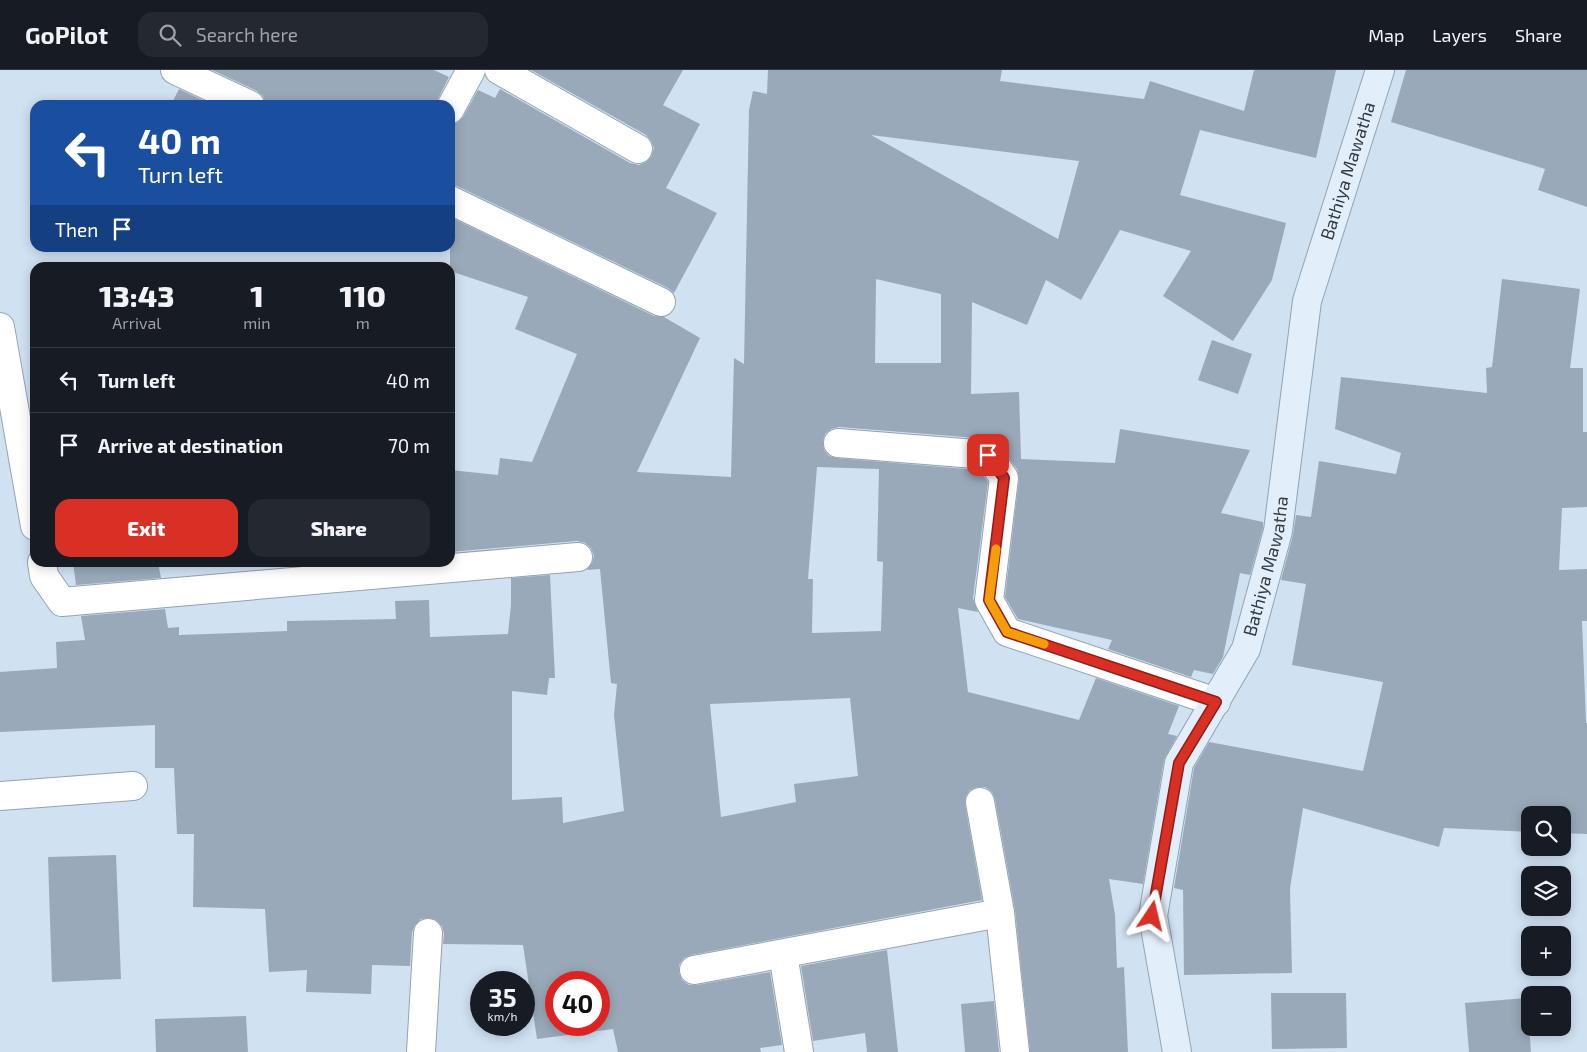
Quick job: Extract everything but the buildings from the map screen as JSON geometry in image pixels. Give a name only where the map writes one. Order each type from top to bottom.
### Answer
[{"type":"street","points":[[175,70],[239,100]]},
{"type":"street","points":[[454,100],[471,70]]},
{"type":"street","points":[[499,70],[638,149]]},
{"type":"street","name":"Bathiya Mawatha","points":[[1177,1052],[1152,916],[1179,763],[1246,649],[1278,531],[1307,301],[1380,70]]},
{"type":"street","points":[[455,202],[661,302]]},
{"type":"street","points":[[0,327],[30,498]]},
{"type":"street","points":[[838,442],[988,455],[1004,478],[989,600],[1007,632],[1216,702]]},
{"type":"street","points":[[43,567],[44,576],[62,602],[578,557]]},
{"type":"street","points":[[0,796],[133,786]]},
{"type":"street","points":[[980,802],[1000,914],[1015,1052]]},
{"type":"street","points":[[694,970],[1000,914]]},
{"type":"street","points":[[421,1052],[428,934]]},
{"type":"street","points":[[783,954],[799,1052]]},
{"type":"slow traffic","points":[[996,549],[989,600],[1007,632],[1044,644]]},
{"type":"route","points":[[988,455],[1004,478],[989,600],[1007,632],[1216,702],[1179,763],[1152,916]]}]
